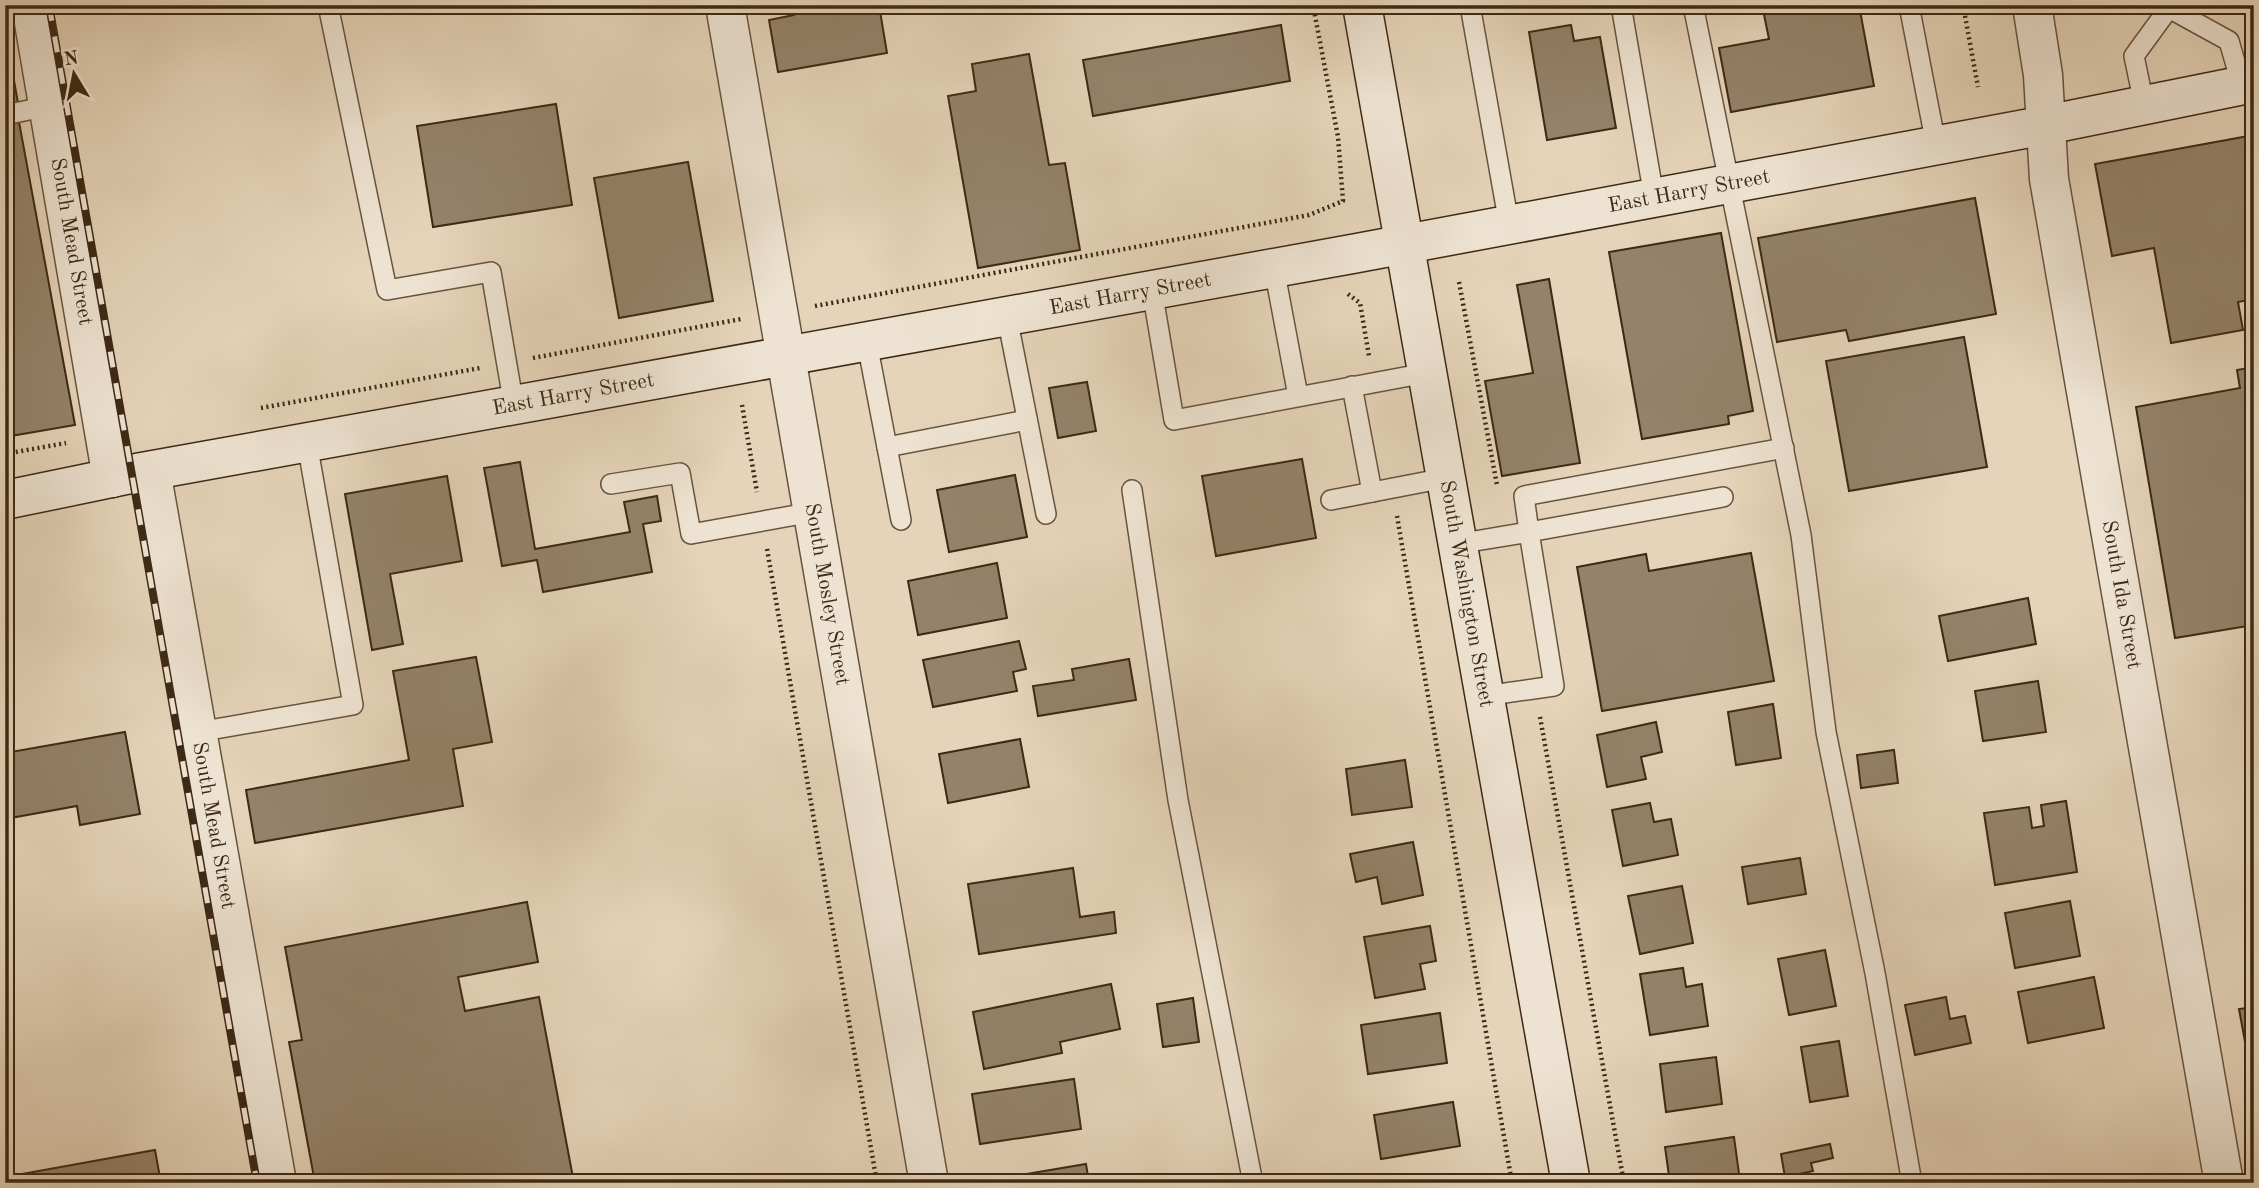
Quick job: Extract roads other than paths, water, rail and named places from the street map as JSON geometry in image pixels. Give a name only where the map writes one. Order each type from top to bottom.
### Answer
[{"type":"street","name":"South Mead Street","points":[[31,5],[112,478]]},
{"type":"street","name":"South Mosley Street","points":[[725,5],[929,1183]]},
{"type":"street","name":"South Washington Street","points":[[1362,5],[1571,1183]]},
{"type":"street","name":"South Ida Street","points":[[2032,5],[2043,75],[2049,179],[2224,1183]]},
{"type":"street","name":"East Harry Street","points":[[5,500],[112,478],[786,358],[1728,184],[2046,125],[2248,84]]},
{"type":"street","name":"South Mead Street","points":[[151,471],[277,1183]]},
{"type":"lane","points":[[328,5],[387,290],[491,272],[514,406]]},
{"type":"lane","points":[[1470,5],[1509,224]]},
{"type":"lane","points":[[1621,5],[1654,197]]},
{"type":"lane","points":[[1693,5],[1801,535],[1826,732],[1875,973],[1912,1183]]},
{"type":"lane","points":[[1909,5],[1936,145]]},
{"type":"lane","points":[[2144,104],[2134,56],[2169,6],[2229,41],[2248,84]]},
{"type":"lane","points":[[5,114],[48,106]]},
{"type":"lane","points":[[1274,268],[1298,396]]},
{"type":"lane","points":[[1152,290],[1174,419],[1426,373]]},
{"type":"lane","points":[[1007,317],[1046,514]]},
{"type":"lane","points":[[867,342],[901,520]]},
{"type":"lane","points":[[1352,386],[1372,492]]},
{"type":"lane","points":[[887,447],[1027,420]]},
{"type":"lane","points":[[198,732],[354,705],[307,443]]},
{"type":"lane","points":[[1484,696],[1554,686],[1524,496],[1784,448]]},
{"type":"lane","points":[[611,484],[680,473],[691,534],[813,512]]},
{"type":"lane","points":[[1331,500],[1445,478]]},
{"type":"lane","points":[[1132,490],[1178,800],[1253,1183]]},
{"type":"lane","points":[[1457,544],[1723,497]]},
{"type":"railway","points":[[49,5],[257,1183]]}]
